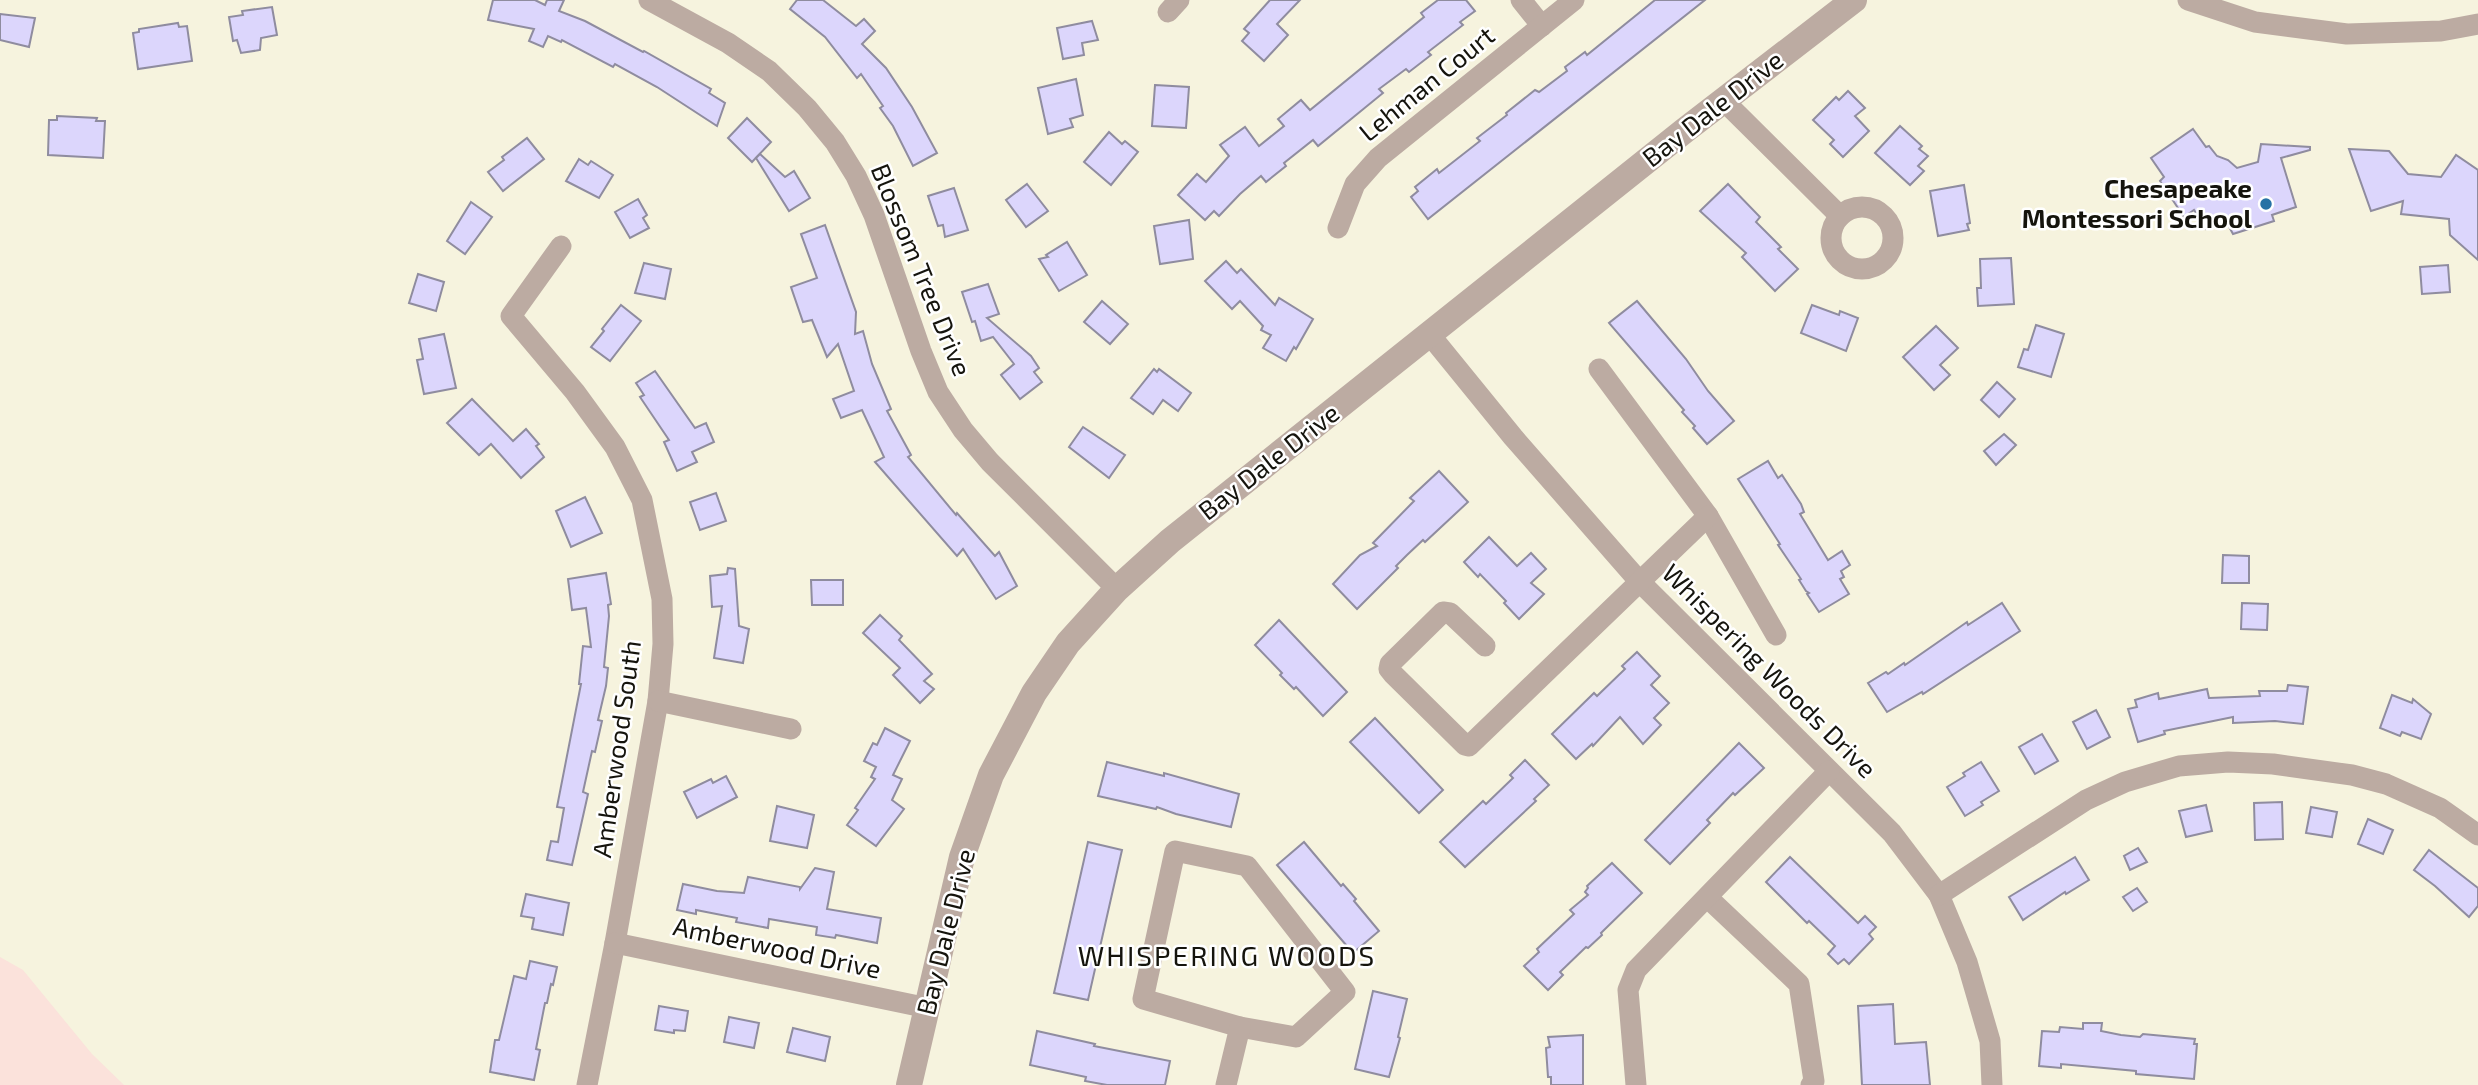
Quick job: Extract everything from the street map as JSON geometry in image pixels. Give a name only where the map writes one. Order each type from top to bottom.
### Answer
[{"type":"street","name":"Blossom Tree Drive","points":[[649,0],[728,43],[769,71],[807,108],[835,142],[856,176],[874,215],[938,392],[963,430],[990,462],[1117,589]]},
{"type":"street","points":[[1521,0],[1542,26]]},
{"type":"street","name":"Lehman Court","points":[[1338,228],[1355,184],[1378,158],[1574,0]]},
{"type":"street","name":"Bay Dale Drive","points":[[909,1085],[962,857],[991,775],[1034,693],[1068,643],[1117,589],[1170,541],[1723,100],[1854,0]]},
{"type":"street","points":[[2188,0],[2255,22],[2347,34],[2441,31],[2478,24]]},
{"type":"street","points":[[1723,100],[1840,216]]},
{"type":"street","name":"Amberwood South","points":[[561,246],[510,316],[575,392],[615,447],[642,500],[662,599],[663,644],[658,701],[587,1085]]},
{"type":"street","name":"Whispering Woods Drive","points":[[1430,335],[1513,437],[1639,581],[1892,832],[1939,895],[1967,962],[1990,1041],[1992,1085]]},
{"type":"street","points":[[1599,369],[1708,516],[1776,635]]},
{"type":"street","points":[[1485,646],[1450,613],[1443,612],[1390,664],[1389,670],[1469,746],[1708,516]]},
{"type":"street","points":[[658,701],[791,729]]},
{"type":"street","points":[[1939,895],[2086,800],[2125,782],[2179,766],[2228,762],[2273,764],[2352,775],[2386,784],[2440,808],[2478,835]]},
{"type":"street","points":[[1636,1085],[1628,990],[1636,970],[1829,771]]},
{"type":"street","points":[[1175,850],[1247,866],[1345,992],[1296,1037],[1240,1027],[1143,999],[1175,850]]},
{"type":"street","points":[[1707,898],[1800,984],[1814,1081],[1811,1085]]},
{"type":"street","name":"Amberwood Drive","points":[[615,943],[928,1008]]},
{"type":"street","points":[[1226,1085],[1240,1027]]},
{"type":"shaded area","points":[[0,957],[23,970],[92,1054],[124,1085],[0,1085]]},
{"type":"building","points":[[493,0],[535,0],[545,5],[547,0],[564,0],[559,11],[644,51],[711,89],[709,93],[725,103],[717,126],[657,87],[615,64],[613,67],[562,40],[561,42],[548,36],[543,47],[529,41],[534,29],[488,20]]},
{"type":"building","points":[[797,0],[823,0],[856,26],[864,19],[875,31],[862,44],[886,68],[912,107],[937,153],[913,166],[893,126],[880,108],[883,106],[861,74],[857,78],[825,37],[790,9]]},
{"type":"building","points":[[1270,0],[1300,0],[1277,24],[1288,35],[1264,61],[1242,41],[1249,33],[1244,29]]},
{"type":"building","points":[[1438,0],[1466,0],[1475,11],[1460,22],[1463,25],[1428,52],[1431,55],[1409,72],[1406,69],[1379,89],[1383,93],[1318,146],[1313,140],[1284,163],[1286,166],[1266,182],[1261,176],[1219,216],[1214,211],[1205,220],[1178,195],[1197,174],[1206,182],[1229,156],[1220,145],[1245,127],[1259,146],[1284,126],[1278,119],[1301,100],[1310,110],[1424,17],[1421,13]]},
{"type":"building","points":[[1655,0],[1705,0],[1428,219],[1411,197],[1418,191],[1415,187],[1437,169],[1439,173],[1480,141],[1477,138],[1507,115],[1506,113],[1535,90],[1539,92],[1567,71],[1565,67],[1585,52],[1587,55]]},
{"type":"building","points":[[272,7],[277,35],[261,38],[260,50],[241,53],[237,40],[233,41],[229,17],[243,15],[242,11]]},
{"type":"building","points":[[0,14],[35,18],[29,47],[0,40]]},
{"type":"building","points":[[1092,21],[1098,40],[1082,43],[1084,55],[1063,59],[1057,28]]},
{"type":"building","points":[[178,23],[179,27],[187,26],[192,61],[138,69],[133,33],[139,32],[139,29]]},
{"type":"building","points":[[1076,79],[1083,115],[1070,119],[1073,127],[1048,134],[1038,88]]},
{"type":"building","points":[[1155,85],[1189,87],[1186,128],[1152,126]]},
{"type":"building","points":[[1848,91],[1865,108],[1855,116],[1869,131],[1843,157],[1830,144],[1834,140],[1813,120],[1836,97],[1839,100]]},
{"type":"building","points":[[57,116],[97,118],[96,121],[105,121],[103,158],[48,155],[49,120],[57,120]]},
{"type":"building","points":[[747,118],[771,142],[752,162],[728,138]]},
{"type":"building","points":[[1900,126],[1922,146],[1919,149],[1928,156],[1918,166],[1924,171],[1910,185],[1875,153]]},
{"type":"building","points":[[2193,129],[2206,147],[2209,146],[2217,156],[2228,160],[2237,168],[2258,162],[2261,144],[2310,147],[2310,150],[2281,158],[2296,207],[2272,215],[2274,221],[2233,234],[2227,223],[2206,229],[2194,210],[2184,217],[2160,181],[2164,177],[2151,158]]},
{"type":"building","points":[[1109,132],[1122,144],[1125,141],[1138,152],[1111,185],[1084,162]]},
{"type":"building","points":[[527,138],[544,159],[503,191],[488,172],[504,160],[502,157]]},
{"type":"building","points":[[2349,149],[2389,151],[2408,174],[2441,177],[2456,155],[2478,170],[2478,260],[2450,235],[2449,219],[2401,214],[2403,201],[2371,211]]},
{"type":"building","points":[[760,154],[785,177],[794,171],[810,198],[789,211],[756,158]]},
{"type":"building","points":[[579,159],[588,165],[591,161],[613,175],[599,198],[566,181]]},
{"type":"building","points":[[1027,184],[1048,211],[1026,227],[1006,200]]},
{"type":"building","points":[[1728,184],[1760,217],[1756,222],[1798,269],[1775,291],[1742,257],[1746,253],[1700,211]]},
{"type":"building","points":[[1964,185],[1969,230],[1938,236],[1930,191]]},
{"type":"building","points":[[954,188],[968,230],[945,237],[943,225],[938,226],[928,196]]},
{"type":"building","points":[[638,199],[647,215],[643,218],[649,228],[630,238],[615,212]]},
{"type":"building","points":[[471,202],[492,217],[465,254],[447,241]]},
{"type":"building","points":[[1189,220],[1193,259],[1160,264],[1154,226]]},
{"type":"building","points":[[825,225],[856,312],[855,334],[863,331],[872,364],[891,409],[887,411],[911,455],[908,457],[956,515],[957,513],[995,556],[999,552],[1017,586],[996,599],[963,549],[957,556],[875,462],[884,457],[862,410],[841,418],[833,399],[854,391],[838,344],[827,357],[812,320],[803,322],[791,287],[817,278],[801,234]]},
{"type":"building","points":[[1067,242],[1087,275],[1059,291],[1039,259],[1048,257],[1046,255]]},
{"type":"building","points":[[2011,258],[2014,304],[1978,306],[1977,288],[1981,288],[1980,259]]},
{"type":"building","points":[[1226,261],[1237,273],[1241,269],[1275,305],[1279,298],[1313,319],[1286,361],[1263,348],[1271,335],[1261,330],[1263,326],[1240,301],[1232,309],[1205,281]]},
{"type":"building","points":[[644,263],[671,269],[665,299],[635,293]]},
{"type":"building","points":[[2448,265],[2450,292],[2422,294],[2420,267]]},
{"type":"building","points":[[418,274],[444,282],[436,311],[409,303]]},
{"type":"building","points":[[988,284],[999,314],[987,318],[1031,356],[1039,368],[1034,372],[1042,382],[1020,399],[1001,375],[1014,364],[993,337],[981,341],[962,292]]},
{"type":"building","points":[[1102,301],[1128,324],[1110,344],[1084,322]]},
{"type":"building","points":[[1637,301],[1734,421],[1707,444],[1682,412],[1684,410],[1609,323]]},
{"type":"building","points":[[621,305],[641,321],[610,361],[591,347]]},
{"type":"building","points":[[1812,305],[1839,315],[1840,311],[1858,318],[1846,351],[1801,333]]},
{"type":"building","points":[[2036,325],[2064,334],[2051,377],[2018,367],[2024,349],[2028,350]]},
{"type":"building","points":[[1936,326],[1958,348],[1940,365],[1950,375],[1934,390],[1903,357]]},
{"type":"building","points":[[444,334],[456,388],[424,394],[417,360],[423,359],[419,339]]},
{"type":"building","points":[[1154,369],[1157,372],[1159,369],[1191,393],[1178,411],[1163,400],[1153,414],[1131,398]]},
{"type":"building","points":[[655,371],[695,428],[706,423],[714,442],[692,452],[697,462],[677,471],[664,442],[669,440],[640,397],[644,395],[636,383]]},
{"type":"building","points":[[1997,382],[2015,399],[1999,417],[1981,400]]},
{"type":"building","points":[[472,399],[513,441],[526,429],[539,444],[536,446],[544,457],[521,478],[491,444],[479,455],[447,423]]},
{"type":"building","points":[[1083,427],[1125,455],[1109,478],[1069,447]]},
{"type":"building","points":[[2004,434],[2016,445],[1996,465],[1984,451]]},
{"type":"building","points":[[1768,461],[1778,478],[1782,475],[1801,504],[1804,512],[1800,514],[1828,560],[1842,551],[1850,565],[1841,571],[1844,577],[1840,579],[1849,594],[1819,612],[1738,479]]},
{"type":"building","points":[[1439,471],[1468,502],[1407,555],[1396,566],[1398,568],[1357,609],[1333,584],[1360,555],[1377,546],[1373,543],[1414,501],[1410,498]]},
{"type":"building","points":[[716,493],[726,521],[700,530],[690,502]]},
{"type":"building","points":[[585,497],[602,533],[571,547],[556,511]]},
{"type":"building","points":[[1489,537],[1517,566],[1531,553],[1546,569],[1531,583],[1544,594],[1519,619],[1480,574],[1478,577],[1464,562]]},
{"type":"building","points":[[2223,555],[2249,556],[2249,583],[2222,583]]},
{"type":"building","points":[[728,568],[735,569],[739,626],[749,629],[743,663],[714,658],[722,606],[712,607],[710,576],[727,574]]},
{"type":"building","points":[[606,573],[611,604],[608,605],[604,667],[608,668],[606,686],[598,720],[602,721],[583,792],[588,794],[572,865],[547,860],[551,841],[558,842],[564,808],[557,807],[581,684],[583,646],[591,647],[586,608],[572,610],[568,579]]},
{"type":"building","points":[[811,580],[843,580],[843,605],[812,605]]},
{"type":"building","points":[[2002,603],[2020,631],[1923,694],[1922,692],[1887,712],[1868,683],[1904,663],[1905,665],[1967,622],[1968,625]]},
{"type":"building","points":[[2242,603],[2268,604],[2267,630],[2241,629]]},
{"type":"building","points":[[880,615],[902,636],[899,640],[932,674],[924,681],[934,689],[920,703],[893,675],[900,668],[863,633]]},
{"type":"building","points":[[1279,620],[1347,692],[1323,716],[1296,687],[1294,689],[1280,675],[1282,673],[1255,645]]},
{"type":"building","points":[[1637,652],[1660,676],[1651,685],[1669,703],[1654,718],[1661,725],[1643,744],[1620,717],[1593,746],[1592,744],[1576,759],[1552,734],[1594,693],[1597,696],[1625,669],[1622,666]]},
{"type":"building","points":[[2288,685],[2308,687],[2303,724],[2275,721],[2233,723],[2233,717],[2164,731],[2165,734],[2138,742],[2128,709],[2137,707],[2135,700],[2158,693],[2159,699],[2207,689],[2209,698],[2260,696],[2259,691],[2287,691]]},
{"type":"building","points":[[2392,695],[2412,703],[2413,699],[2431,714],[2421,739],[2402,732],[2400,736],[2380,728]]},
{"type":"building","points":[[2096,710],[2110,737],[2087,749],[2073,722]]},
{"type":"building","points":[[1375,718],[1443,790],[1419,813],[1350,742]]},
{"type":"building","points":[[885,728],[910,741],[893,775],[902,779],[892,800],[904,809],[876,846],[847,825],[875,779],[871,777],[876,767],[864,761],[873,743],[877,745]]},
{"type":"building","points":[[2042,734],[2058,761],[2035,774],[2019,747]]},
{"type":"building","points":[[1739,743],[1764,768],[1735,795],[1733,793],[1707,820],[1710,823],[1670,864],[1645,840]]},
{"type":"building","points":[[1525,760],[1549,785],[1534,799],[1536,801],[1465,867],[1440,842],[1483,801],[1486,804],[1513,778],[1510,775]]},
{"type":"building","points":[[1107,762],[1164,776],[1164,773],[1239,794],[1231,827],[1157,807],[1156,809],[1098,796]]},
{"type":"building","points":[[1981,762],[1999,791],[1965,816],[1947,787]]},
{"type":"building","points":[[726,776],[737,797],[697,818],[684,792],[711,779],[713,783]]},
{"type":"building","points":[[2282,802],[2283,839],[2255,840],[2254,803]]},
{"type":"building","points":[[2206,805],[2212,831],[2186,837],[2179,811]]},
{"type":"building","points":[[777,806],[814,815],[807,848],[770,841]]},
{"type":"building","points":[[2311,807],[2337,812],[2332,837],[2306,833]]},
{"type":"building","points":[[2368,819],[2393,830],[2383,854],[2358,844]]},
{"type":"building","points":[[1088,842],[1122,850],[1088,1000],[1054,993]]},
{"type":"building","points":[[1304,842],[1341,886],[1343,884],[1356,899],[1354,901],[1379,931],[1353,953],[1277,865]]},
{"type":"building","points":[[2138,848],[2147,862],[2130,870],[2124,856]]},
{"type":"building","points":[[2429,850],[2478,888],[2478,906],[2469,917],[2414,870]]},
{"type":"building","points":[[1790,857],[1858,923],[1865,916],[1876,927],[1869,934],[1873,939],[1849,964],[1844,959],[1838,964],[1828,954],[1835,946],[1809,921],[1807,923],[1766,882]]},
{"type":"building","points":[[2075,857],[2089,880],[2066,894],[2065,892],[2023,920],[2009,897]]},
{"type":"building","points":[[1612,863],[1642,893],[1601,933],[1602,935],[1560,972],[1563,975],[1548,990],[1524,966],[1539,952],[1537,949],[1574,914],[1570,910],[1588,895],[1585,892],[1587,886]]},
{"type":"building","points":[[815,868],[834,872],[827,909],[881,918],[877,943],[836,935],[835,938],[816,935],[817,927],[769,919],[768,928],[736,922],[737,918],[696,910],[696,914],[677,910],[683,884],[744,893],[748,877],[800,889]]},
{"type":"building","points":[[2137,888],[2147,902],[2133,911],[2123,897]]},
{"type":"building","points":[[526,894],[569,903],[563,935],[532,929],[534,918],[521,916]]},
{"type":"building","points":[[530,961],[557,967],[545,1003],[536,1049],[540,1050],[534,1080],[490,1072],[495,1040],[499,1040],[514,976],[526,979]]},
{"type":"building","points":[[1373,991],[1407,999],[1389,1077],[1355,1069]]},
{"type":"building","points":[[1893,1004],[1895,1044],[1926,1042],[1930,1085],[1862,1085],[1858,1006]]},
{"type":"building","points":[[659,1006],[688,1011],[685,1031],[674,1030],[674,1033],[655,1030]]},
{"type":"building","points":[[729,1017],[759,1023],[754,1048],[724,1042]]},
{"type":"building","points":[[2083,1023],[2102,1023],[2101,1031],[2121,1035],[2140,1037],[2143,1034],[2195,1039],[2194,1044],[2197,1044],[2194,1079],[2061,1064],[2061,1068],[2039,1066],[2042,1031],[2059,1032],[2060,1027],[2083,1029]]},
{"type":"building","points":[[793,1028],[830,1037],[825,1061],[787,1052]]},
{"type":"building","points":[[1037,1031],[1170,1061],[1165,1085],[1107,1085],[1085,1081],[1086,1077],[1030,1065]]},
{"type":"building","points":[[1583,1035],[1583,1085],[1551,1085],[1546,1048],[1550,1047],[1548,1037]]},
{"type":"place","name":"Chesapeake Montessori School","points":[[2266,204]]},
{"type":"district","name":"WHISPERING WOODS","points":[[1227,956]]}]
